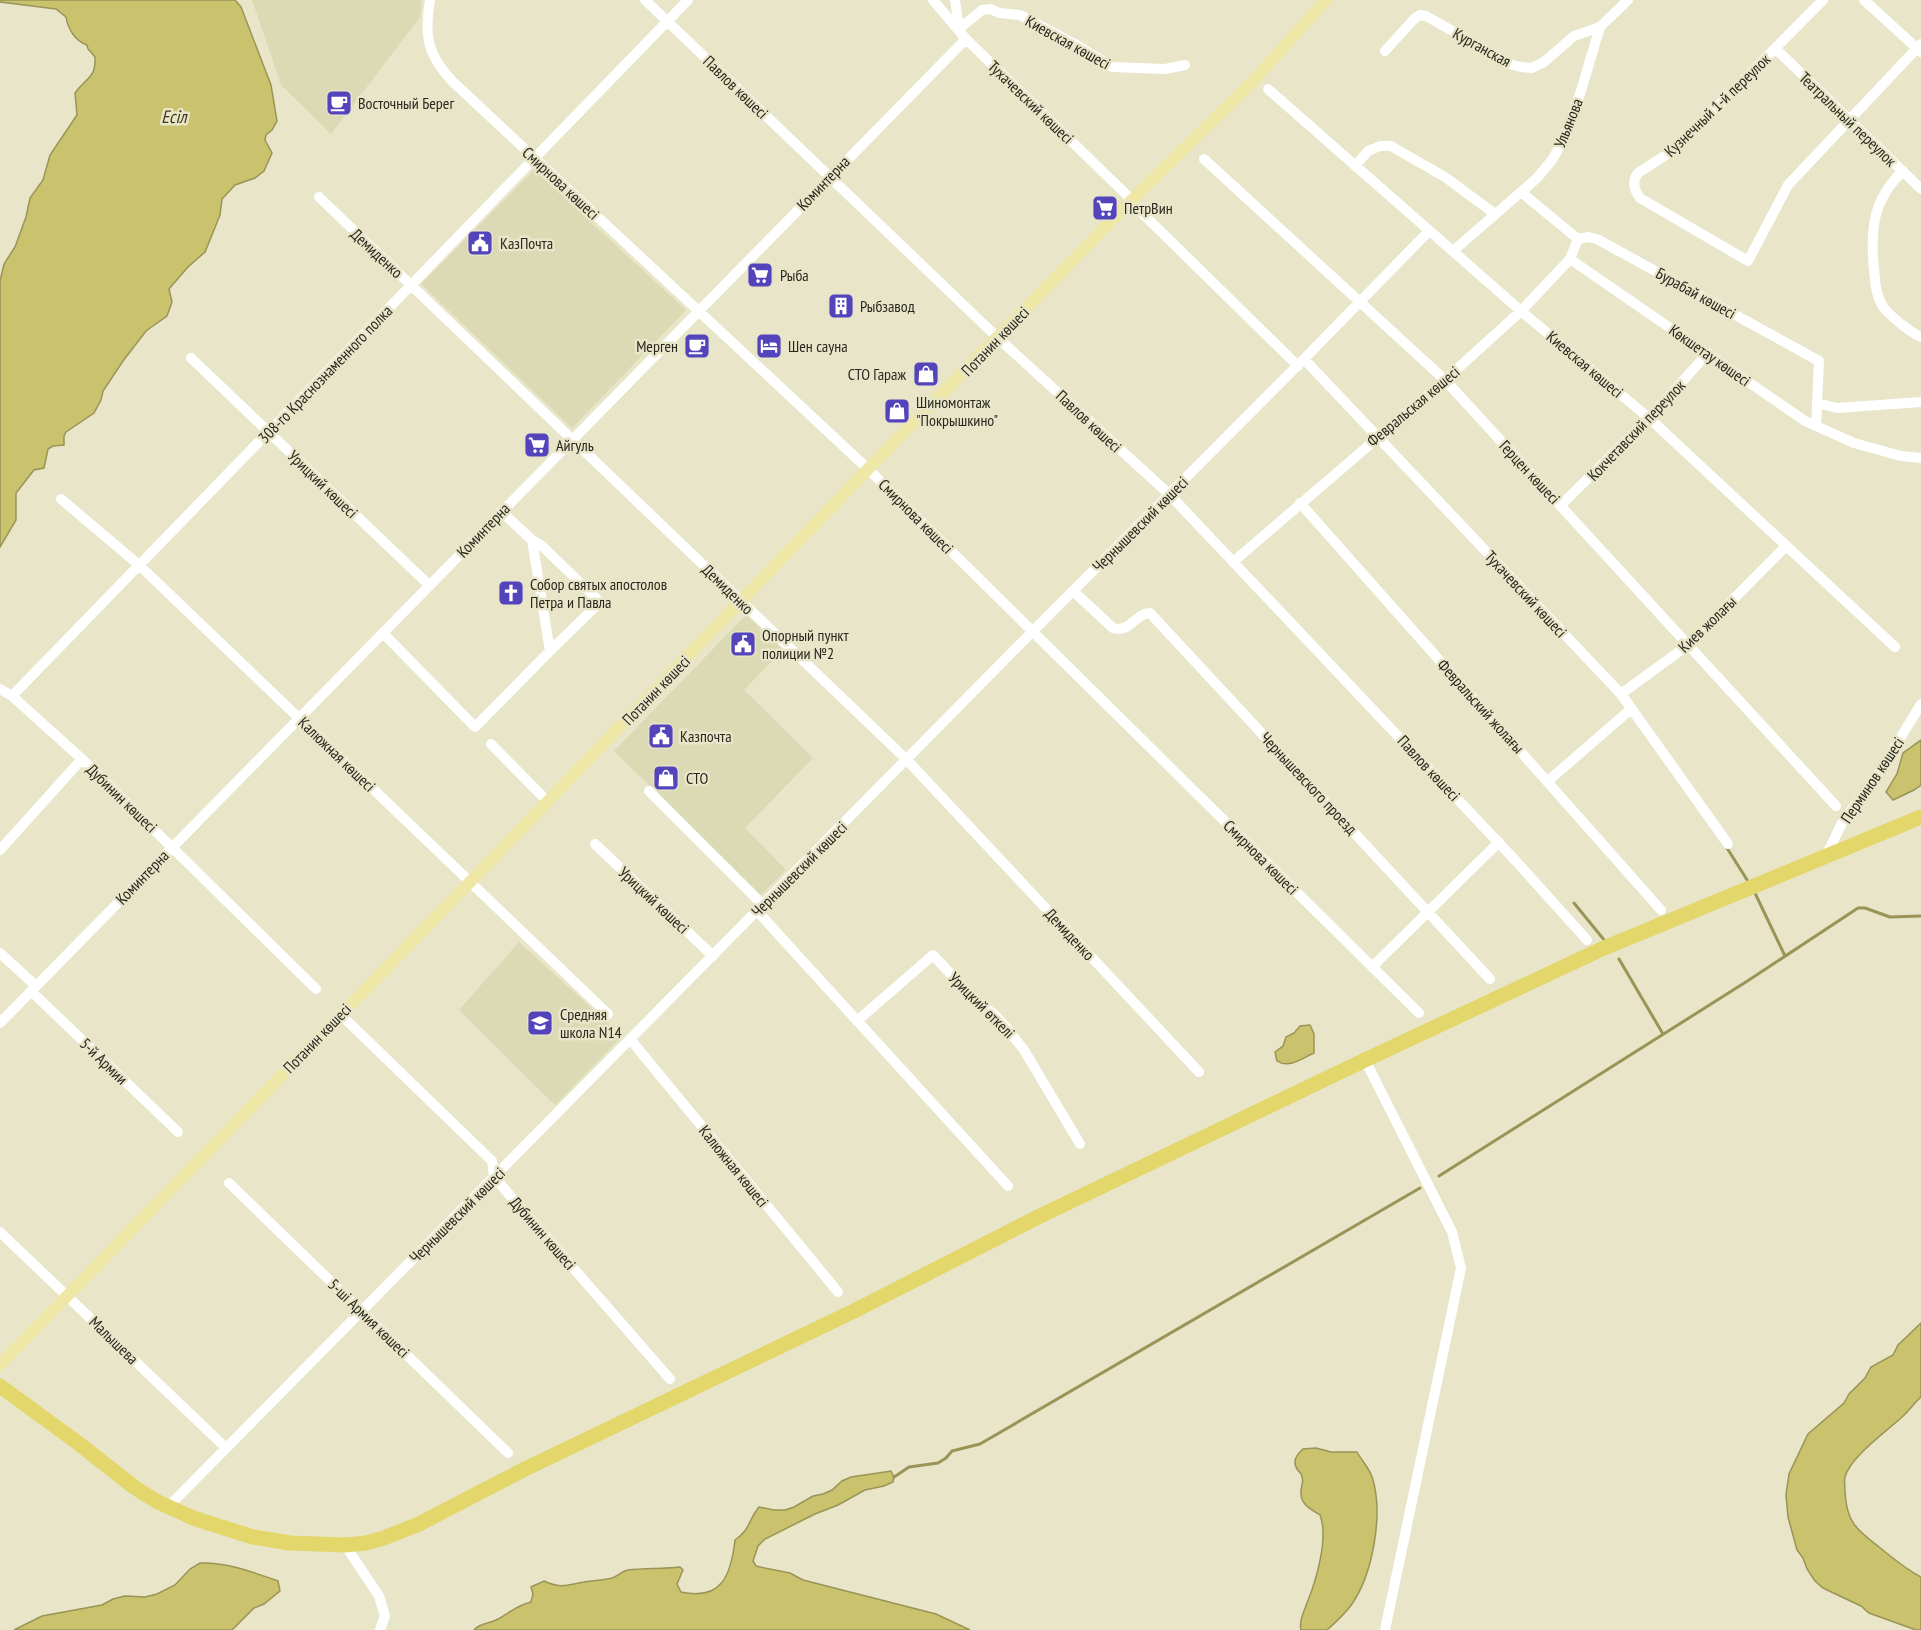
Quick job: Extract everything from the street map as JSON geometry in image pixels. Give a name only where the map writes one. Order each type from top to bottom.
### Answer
[{"type":"highway","points":[[0,1386],[134,1487],[168,1507],[193,1518],[253,1537],[290,1543],[345,1545],[384,1538],[419,1524],[525,1469],[854,1311],[1038,1217],[1365,1060],[1609,946],[1921,818]]},
{"type":"main road","name":"Потанин көшесі","points":[[0,1365],[868,469],[1132,200],[1254,80],[1309,11],[1326,0]]},
{"type":"street","name":"Смирнова көшесі","points":[[430,0],[426,26],[429,46],[441,69],[452,81],[868,469],[1419,1014]]},
{"type":"street","name":"Павлов көшесі","points":[[645,0],[998,338],[1169,494],[1515,860],[1587,940]]},
{"type":"street","name":"308-го Краснознаменного полка","points":[[12,696],[688,0]]},
{"type":"street","name":"Тухачевский көшесі","points":[[933,0],[966,39],[1132,200]]},
{"type":"street","points":[[955,0],[959,29]]},
{"type":"street","name":"Ульянова","points":[[1453,251],[1537,178],[1552,160],[1563,141],[1580,94],[1600,27],[1628,0]]},
{"type":"street","name":"Кузнечный 1-й переулок","points":[[1823,0],[1675,149],[1638,173],[1634,181],[1635,189],[1640,198],[1748,261],[1788,185],[1850,120]]},
{"type":"street","points":[[1850,120],[1920,48],[1864,0]]},
{"type":"street","name":"Киевская көшесі","points":[[959,29],[982,10],[991,9],[999,13],[1020,15],[1112,67],[1165,69],[1185,65]]},
{"type":"street","name":"Курганская","points":[[1385,51],[1420,15],[1426,16],[1513,65],[1532,68],[1544,62],[1574,36],[1600,27]]},
{"type":"street","name":"Коминтерна","points":[[0,1023],[966,39]]},
{"type":"street","name":"Театральный переулок","points":[[1776,49],[1921,189]]},
{"type":"street","name":"Киевская көшесі","points":[[1268,88],[1521,311],[1649,418],[1895,647]]},
{"type":"street","points":[[1355,166],[1368,151],[1380,146],[1391,146],[1445,177],[1495,214]]},
{"type":"street","name":"Герцен көшесі","points":[[1204,159],[1445,380],[1836,806]]},
{"type":"street","points":[[1903,171],[1886,190],[1875,215],[1873,242],[1875,281],[1877,295],[1884,308],[1911,332],[1921,337]]},
{"type":"street","name":"Бурабай көшесі","points":[[1521,192],[1578,239],[1589,237],[1597,239],[1819,361],[1816,426]]},
{"type":"street","name":"Демиденко","points":[[319,197],[907,760],[1199,1072]]},
{"type":"street","name":"Тухачевский көшесі","points":[[1144,216],[1377,436],[1621,694],[1728,844]]},
{"type":"street","name":"Чернышевский көшесі","points":[[168,1507],[1429,231]]},
{"type":"street","name":"Февральская көшесі","points":[[1233,562],[1377,436],[1445,380],[1521,311],[1570,259],[1578,239]]},
{"type":"street","name":"Көкшетау көшесі","points":[[1570,259],[1805,421],[1854,443],[1900,456],[1921,458]]},
{"type":"street","name":"Кокчетавский переулок","points":[[1561,505],[1649,418],[1708,353]]},
{"type":"street","name":"Урицкий көшесі","points":[[191,358],[429,585]]},
{"type":"street","points":[[1817,403],[1837,408],[1921,402]]},
{"type":"street","name":"Калюжная көшесі","points":[[61,499],[139,565],[608,1014]]},
{"type":"street","name":"Февральский жолағы","points":[[1300,503],[1661,909]]},
{"type":"street","points":[[383,633],[475,727],[600,602],[541,545],[532,540],[501,511]]},
{"type":"street","points":[[532,540],[550,651]]},
{"type":"street","name":"Киев жолағы","points":[[1621,694],[1689,645],[1786,546]]},
{"type":"street","name":"Чернышевского проезд","points":[[1073,591],[1113,628],[1128,627],[1144,613],[1150,613],[1490,979]]},
{"type":"street","name":"Дубинин көшесі","points":[[0,689],[12,696],[82,759],[316,989]]},
{"type":"street","name":"Перминов көшесі","points":[[1825,858],[1843,821],[1874,781],[1921,704]]},
{"type":"street","points":[[1548,781],[1631,709]]},
{"type":"street","points":[[491,744],[547,801]]},
{"type":"street","points":[[0,850],[82,759]]},
{"type":"street","points":[[649,791],[760,908],[858,1021],[1008,1186]]},
{"type":"street","points":[[1372,967],[1498,842]]},
{"type":"street","name":"Урицкий көшесі","points":[[595,844],[713,956]]},
{"type":"street","name":"5-й Армии","points":[[0,953],[178,1132]]},
{"type":"street","name":"Урицкий өткелі","points":[[858,1021],[933,955],[976,1001],[995,1015],[1015,1038],[1080,1144]]},
{"type":"street","name":"Дубинин көшесі","points":[[340,1014],[492,1161],[494,1177],[670,1379]]},
{"type":"street","name":"Калюжная көшесі","points":[[630,1039],[838,1292]]},
{"type":"street","points":[[1365,1060],[1452,1232],[1461,1268],[1385,1630]]},
{"type":"street","name":"5-ші Армия көшесі","points":[[229,1183],[508,1453]]},
{"type":"street","name":"Малышева","points":[[0,1232],[226,1448]]},
{"type":"street","points":[[345,1545],[379,1596],[385,1616],[380,1630]]},
{"type":"shaded area","points":[[252,0],[422,0],[420,17],[331,134],[281,85]]},
{"type":"shaded area","points":[[534,170],[686,310],[572,428],[421,284]]},
{"type":"shaded area","points":[[746,615],[783,650],[744,690],[813,758],[745,828],[786,870],[761,895],[614,751]]},
{"type":"shaded area","name":"Средняя школа N14","points":[[519,942],[622,1036],[555,1105],[459,1010]]},
{"type":"water","name":"Есіл","points":[[0,0],[235,0],[241,7],[271,85],[277,121],[266,135],[265,140],[272,153],[264,171],[255,178],[235,185],[222,199],[220,215],[205,252],[169,289],[172,302],[167,316],[146,331],[123,361],[103,391],[94,413],[66,432],[64,445],[48,449],[44,468],[34,470],[16,493],[16,520],[0,547],[0,281],[4,264],[15,247],[26,217],[30,198],[43,180],[50,155],[77,115],[75,93],[92,74],[95,57],[87,45],[76,38],[68,26],[66,17],[56,9],[0,2]]},
{"type":"water","points":[[1921,740],[1921,785],[1893,800],[1886,792],[1897,774],[1903,753]]},
{"type":"water","points":[[1310,1025],[1314,1034],[1314,1053],[1291,1063],[1277,1061],[1275,1052],[1283,1046],[1286,1037],[1300,1026]]},
{"type":"water","points":[[1921,1323],[1921,1397],[1905,1415],[1861,1453],[1848,1469],[1845,1477],[1846,1502],[1854,1524],[1894,1559],[1921,1577],[1921,1630],[1916,1630],[1869,1613],[1861,1606],[1823,1588],[1815,1581],[1797,1550],[1788,1517],[1786,1495],[1789,1474],[1808,1434],[1844,1403],[1849,1394],[1865,1378],[1871,1367],[1893,1355],[1898,1345]]},
{"type":"water","points":[[1316,1448],[1331,1452],[1357,1452],[1372,1476],[1376,1494],[1376,1526],[1371,1560],[1352,1604],[1327,1630],[1301,1630],[1302,1616],[1317,1572],[1323,1535],[1320,1515],[1302,1500],[1303,1479],[1295,1460],[1303,1449]]},
{"type":"water","points":[[891,1471],[894,1477],[893,1482],[865,1490],[765,1539],[758,1546],[753,1561],[756,1566],[790,1573],[803,1580],[936,1614],[970,1630],[474,1630],[531,1602],[533,1594],[531,1587],[544,1581],[564,1586],[612,1578],[628,1570],[680,1567],[683,1570],[677,1584],[681,1592],[706,1593],[715,1589],[727,1574],[735,1540],[747,1528],[759,1507],[785,1510],[813,1496],[832,1490],[851,1477]]},
{"type":"water","points":[[200,1563],[230,1566],[278,1581],[280,1591],[264,1604],[254,1608],[232,1630],[14,1630],[42,1616],[102,1605],[125,1596],[145,1597],[157,1594],[175,1585],[190,1569]]},
{"type":"waterway","points":[[1727,848],[1749,883]]},
{"type":"waterway","points":[[1754,891],[1785,956]]},
{"type":"waterway","points":[[1574,903],[1605,941]]},
{"type":"waterway","points":[[1439,1176],[1749,980],[1858,908],[1865,908],[1890,917],[1921,916]]},
{"type":"waterway","points":[[1619,959],[1663,1034]]},
{"type":"waterway","points":[[894,1477],[909,1467],[938,1463],[952,1451],[980,1444],[1420,1188]]},
{"type":"place","name":"Восточный Берег","points":[[339,103]]},
{"type":"place","name":"ПетрВин","points":[[1105,208]]},
{"type":"place","name":"КазПочта","points":[[480,243]]},
{"type":"place","name":"Рыба","points":[[760,275]]},
{"type":"place","name":"Рыбзавод","points":[[841,306]]},
{"type":"place","name":"Мерген","points":[[697,346]]},
{"type":"place","name":"Шен сауна","points":[[769,346]]},
{"type":"place","name":"СТО Гараж","points":[[926,374]]},
{"type":"place","name":"Шиномонтаж \"Покрышкино\"","points":[[897,411]]},
{"type":"place","name":"Айгуль","points":[[537,445]]},
{"type":"place","name":"Собор святых апостолов Петра и Павла","points":[[511,593]]},
{"type":"place","name":"Опорный пункт полиции №2","points":[[743,644]]},
{"type":"place","name":"Казпочта","points":[[661,736]]},
{"type":"place","name":"СТО","points":[[666,778]]},
{"type":"place","name":"Средняя школа N14","points":[[540,1023]]}]
